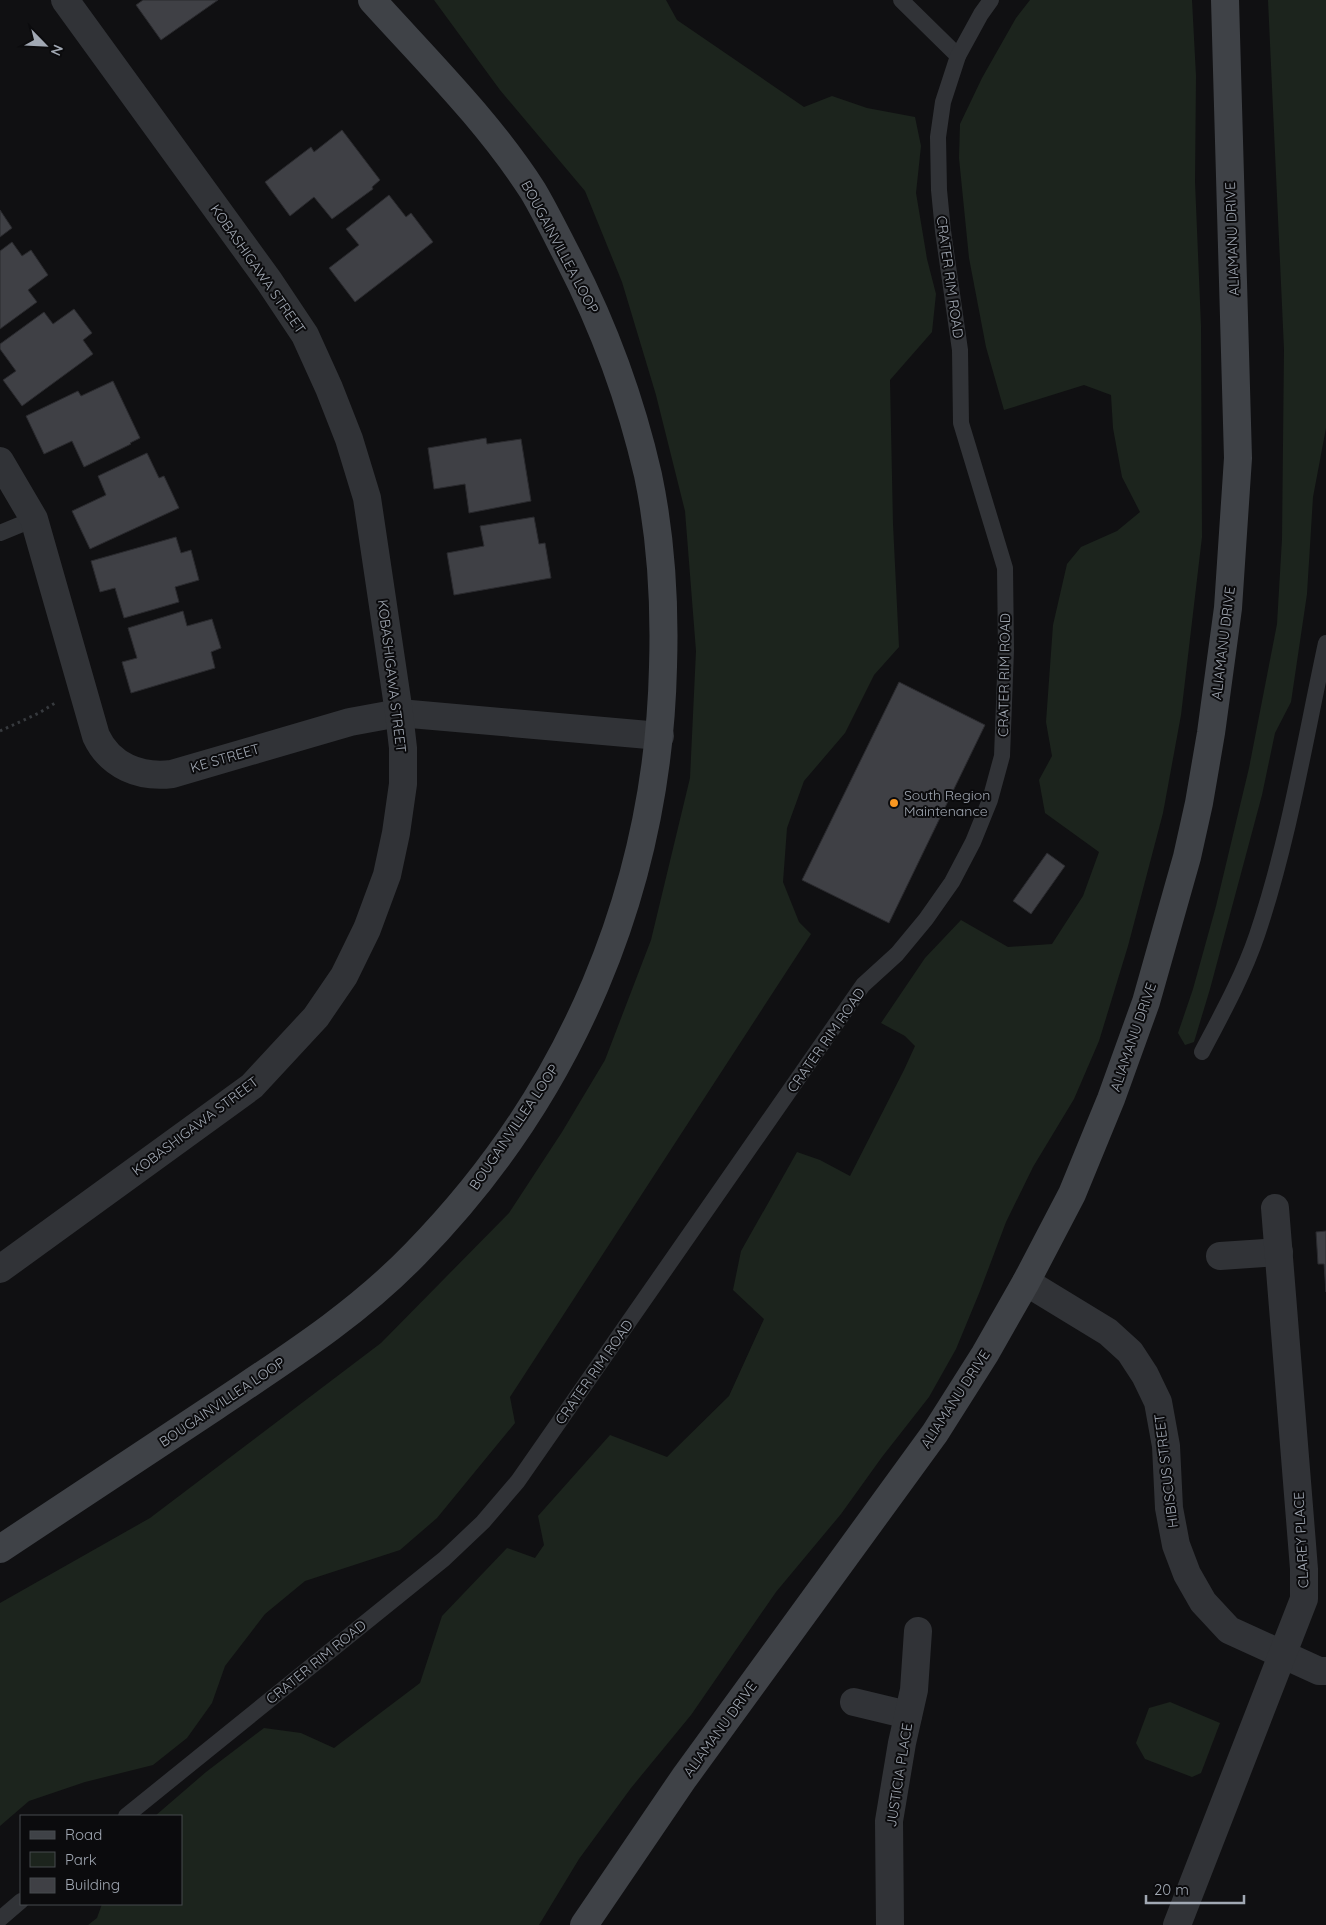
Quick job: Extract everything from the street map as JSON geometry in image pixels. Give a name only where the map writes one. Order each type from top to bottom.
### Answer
[{"type":"street","name":"KOBASHIGAWA STREET","points":[[0,1269],[252,1086],[316,1017],[344,976],[367,928],[387,875],[396,833],[403,784],[403,748],[399,713],[367,498],[349,439],[330,388],[305,335],[269,281],[65,0]]},
{"type":"street","name":"BOUGAINVILLEA LOOP","points":[[0,1549],[314,1341],[379,1289],[414,1255],[454,1211],[489,1168],[540,1094],[565,1050],[610,952],[626,902],[645,830],[660,736],[664,640],[663,591],[648,476],[621,382],[601,327],[584,288],[544,212],[504,148],[372,0]]},
{"type":"street","name":"ALIAMANU DRIVE","points":[[584,1925],[684,1778],[934,1433],[985,1354],[1026,1282],[1072,1194],[1111,1099],[1146,1002],[1199,803],[1211,733],[1228,608],[1238,458],[1225,0]]},
{"type":"street","name":"KE STREET","points":[[0,461],[34,519],[93,729],[103,749],[120,765],[142,774],[157,776],[172,774],[350,722],[399,713],[660,736]]},
{"type":"street","name":"CLAREY PLACE","points":[[1177,1925],[1304,1599],[1304,1569],[1275,1208]]},
{"type":"street","points":[[1220,1256],[1279,1252]]},
{"type":"street","name":"HIBISCUS STREET","points":[[1026,1282],[1108,1332],[1130,1352],[1145,1375],[1158,1402],[1166,1446],[1169,1508],[1176,1545],[1186,1574],[1203,1602],[1229,1630],[1319,1671],[1326,1671]]},
{"type":"street","name":"JUSTICIA PLACE","points":[[890,1925],[889,1821],[914,1690],[918,1631]]},
{"type":"street","name":"JUSTICIA PLACE","points":[[854,1702],[908,1716]]},
{"type":"lane","points":[[901,0],[958,56]]},
{"type":"lane","name":"CRATER RIM ROAD","points":[[127,1815],[444,1559],[483,1522],[518,1482],[864,985],[897,954],[926,919],[952,882],[973,842],[990,800],[1002,756],[1005,568],[961,423],[960,350],[943,232],[939,190],[938,137],[943,102],[958,56],[981,14],[992,0]]},
{"type":"lane","points":[[0,533],[34,519]]},
{"type":"lane","points":[[1202,1052],[1230,1000],[1257,936],[1281,854],[1326,643]]},
{"type":"lane","points":[[0,1919],[20,1902]]},
{"type":"path","points":[[0,731],[60,700]]},
{"type":"green space","points":[[434,0],[666,0],[677,20],[804,107],[832,96],[867,108],[915,117],[921,146],[916,193],[927,259],[936,294],[932,332],[890,380],[893,524],[899,647],[874,675],[845,733],[804,781],[787,828],[783,882],[799,922],[811,934],[510,1397],[515,1423],[437,1518],[400,1550],[305,1581],[265,1614],[225,1666],[212,1703],[187,1738],[153,1765],[85,1782],[29,1801],[0,1826],[0,1603],[150,1518],[381,1343],[509,1213],[562,1132],[605,1060],[651,940],[690,778],[696,651],[685,511],[656,395],[622,282],[585,191],[500,90]]},
{"type":"green space","points":[[1030,0],[1192,0],[1196,76],[1195,182],[1201,326],[1202,537],[1181,715],[1163,813],[1128,946],[1099,1041],[1074,1099],[1033,1167],[1006,1222],[956,1349],[929,1397],[841,1514],[776,1592],[691,1715],[631,1788],[579,1859],[539,1925],[88,1925],[97,1918],[102,1905],[182,1905],[182,1815],[156,1815],[206,1772],[264,1728],[301,1733],[334,1748],[420,1683],[442,1616],[507,1548],[535,1558],[544,1545],[538,1516],[610,1435],[667,1457],[729,1396],[764,1319],[733,1290],[741,1251],[797,1152],[820,1160],[850,1176],[915,1046],[905,1036],[881,1023],[925,958],[961,920],[1008,947],[1052,944],[1083,896],[1099,852],[1045,813],[1039,780],[1052,756],[1046,722],[1053,625],[1067,564],[1081,547],[1117,531],[1140,512],[1122,477],[1113,428],[1111,395],[1084,385],[1004,410],[986,347],[969,258],[959,158],[960,124],[982,78],[1016,18]]},
{"type":"green space","points":[[1268,0],[1326,0],[1326,428],[1313,497],[1307,594],[1291,702],[1275,733],[1262,795],[1194,1042],[1185,1045],[1178,1033],[1193,989],[1216,906],[1249,768],[1277,624],[1282,539],[1284,349]]},
{"type":"green space","points":[[1170,1702],[1220,1723],[1201,1773],[1192,1777],[1145,1759],[1136,1743],[1149,1708]]},
{"type":"building","points":[[143,0],[218,0],[161,40],[136,5]]},
{"type":"building","points":[[342,130],[380,180],[372,187],[373,189],[332,219],[314,197],[290,216],[265,182],[311,147],[314,152]]},
{"type":"building","points":[[389,195],[406,217],[411,213],[433,242],[355,302],[329,268],[359,245],[346,229]]},
{"type":"building","points":[[0,210],[12,228],[0,237]]},
{"type":"building","points":[[12,242],[22,256],[31,250],[48,275],[28,290],[37,302],[0,329],[0,251]]},
{"type":"building","points":[[74,309],[92,333],[83,340],[93,354],[22,406],[3,380],[16,371],[0,349],[0,344],[44,312],[53,324]]},
{"type":"building","points":[[113,381],[140,438],[84,467],[72,441],[44,454],[26,416],[78,391],[81,396]]},
{"type":"building","points":[[486,438],[487,444],[521,439],[531,501],[469,513],[465,484],[434,489],[428,448]]},
{"type":"building","points":[[147,453],[159,478],[164,476],[179,508],[90,549],[72,511],[106,495],[98,476]]},
{"type":"building","points":[[534,517],[539,544],[545,543],[551,578],[454,595],[447,553],[484,546],[480,526]]},
{"type":"building","points":[[176,537],[181,553],[191,550],[199,580],[175,587],[179,602],[124,618],[115,588],[100,592],[91,561]]},
{"type":"building","points":[[183,611],[187,626],[212,619],[221,648],[211,652],[215,668],[131,693],[122,662],[137,658],[128,628]]},
{"type":"building","name":"South Region Maintenance","points":[[899,682],[985,725],[889,923],[802,880]]},
{"type":"building","points":[[1047,853],[1065,866],[1031,914],[1013,901]]},
{"type":"building","points":[[1326,1231],[1326,1292],[1324,1264],[1318,1264],[1316,1232]]},
{"type":"place","name":"South Region Maintenance","points":[[894,803]]}]
